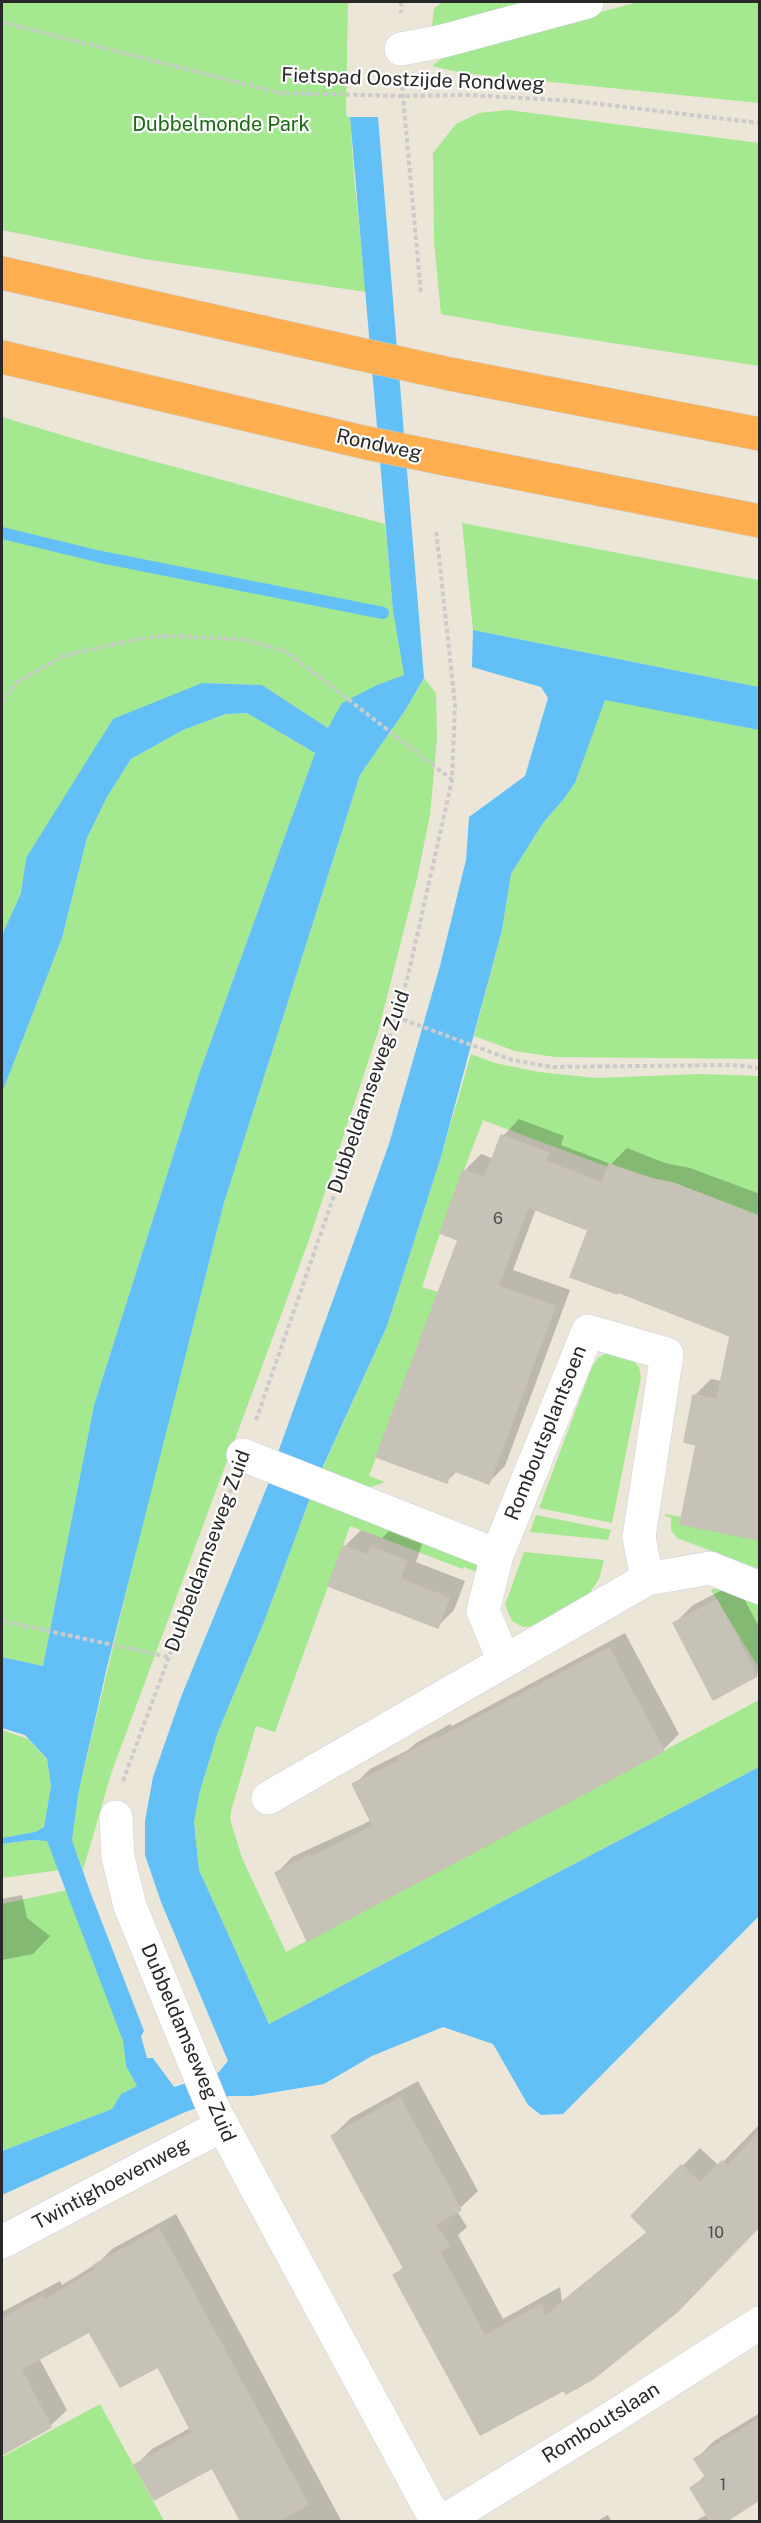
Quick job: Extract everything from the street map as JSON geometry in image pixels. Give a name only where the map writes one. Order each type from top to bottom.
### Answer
[{"type":"highway","points":[[2,273],[450,374],[759,434]]},
{"type":"highway","name":"Rondweg","points":[[2,357],[367,443],[759,521]]},
{"type":"street","points":[[401,49],[443,41],[586,2]]},
{"type":"street","name":"Romboutsplantsoen","points":[[504,1661],[483,1611],[497,1555],[588,1331],[667,1354],[639,1537],[647,1579]]},
{"type":"street","points":[[254,1459],[497,1555]]},
{"type":"street","points":[[268,1798],[647,1579],[710,1568],[759,1588]]},
{"type":"street","name":"Dubbeldamseweg Zuid","points":[[116,1817],[118,1857],[130,1906],[217,2117],[437,2522]]},
{"type":"street","name":"Twintighoevenweg","points":[[2,2242],[217,2117]]},
{"type":"street","name":"Romboutslaan","points":[[442,2522],[607,2421],[759,2323]]},
{"type":"path","name":"Fietspad Oostzijde Rondweg","points":[[2,22],[280,93],[469,95],[574,101],[759,123]]},
{"type":"path","points":[[403,96],[421,294]]},
{"type":"path","name":"Dubbeldamseweg Zuid","points":[[116,1817],[124,1775],[169,1657],[254,1459],[408,976],[452,780],[455,705],[436,529]]},
{"type":"path","points":[[2,701],[16,682],[63,656],[133,640],[163,636],[243,639],[287,651],[404,745],[452,780]]},
{"type":"path","points":[[396,1017],[512,1060],[552,1067],[733,1065],[759,1068]]},
{"type":"path","points":[[2,1621],[169,1657]]},
{"type":"green space","name":"Dubbelmonde Park","points":[[2,2],[348,2],[346,116],[350,117],[366,292],[144,259],[2,230]]},
{"type":"green space","points":[[443,2],[534,2],[432,27],[434,8]]},
{"type":"green space","points":[[638,2],[759,2],[759,103],[462,73],[432,66],[447,54]]},
{"type":"green space","points":[[508,110],[759,143],[759,366],[441,314],[434,242],[433,153],[456,124],[479,113]]},
{"type":"green space","points":[[2,417],[105,448],[385,524],[393,611],[404,675],[377,685],[328,728],[262,685],[202,683],[26,858],[21,893],[2,935]]},
{"type":"green space","points":[[462,523],[759,580],[759,687],[473,630]]},
{"type":"green space","points":[[424,678],[436,693],[437,738],[430,815],[417,879],[378,1032],[310,1237],[112,1771],[83,1870],[72,1840],[79,1790],[143,1521],[224,1203],[360,775],[406,709]]},
{"type":"green space","points":[[605,699],[759,730],[759,1059],[555,1057],[515,1051],[474,1036],[502,930],[511,874],[543,823],[575,783]]},
{"type":"green space","points":[[247,713],[315,753],[199,1074],[94,1405],[43,1666],[2,1657],[2,1093],[62,938],[87,838],[107,797],[131,759],[183,730],[227,714]]},
{"type":"green space","points":[[471,1054],[495,1063],[539,1072],[596,1078],[700,1074],[759,1076],[759,1216],[702,1194],[610,1164],[608,1167],[483,1120],[422,1287],[438,1292],[369,1476],[385,1482],[363,1490],[320,1474],[387,1326]]},
{"type":"green space","points":[[606,1353],[633,1360],[639,1367],[641,1378],[612,1523],[539,1508],[592,1367],[598,1358]]},
{"type":"green space","points":[[312,1493],[475,1559],[477,1566],[476,1572],[464,1567],[463,1569],[350,1526],[275,1732],[256,1726],[231,1811],[230,1819],[242,1858],[286,1952],[759,1700],[759,1767],[269,2024],[199,1870],[194,1822],[200,1791],[218,1732],[264,1622]]},
{"type":"green space","points":[[665,1514],[681,1517],[680,1524],[759,1540],[759,1569],[677,1538],[671,1530],[671,1518]]},
{"type":"green space","points":[[536,1515],[611,1530],[608,1540],[530,1532]]},
{"type":"green space","points":[[524,1552],[604,1560],[599,1579],[587,1597],[535,1626],[523,1627],[512,1621],[505,1605]]},
{"type":"green space","points":[[719,1587],[759,1600],[759,1668],[711,1590]]},
{"type":"green space","points":[[2,1730],[28,1739],[47,1760],[51,1786],[44,1827],[35,1832],[2,1838]]},
{"type":"green space","points":[[31,1840],[47,1841],[60,1870],[2,1878],[2,1844]]},
{"type":"green space","points":[[67,1890],[123,2041],[126,2066],[137,2086],[121,2094],[112,2109],[2,2151],[2,1904]]},
{"type":"green space","points":[[100,2404],[164,2521],[2,2521],[2,2457]]},
{"type":"water","points":[[350,117],[378,117],[424,678],[406,709],[360,775],[224,1203],[107,1667],[79,1790],[72,1840],[144,2031],[141,2036],[147,2058],[153,2058],[174,2087],[218,2073],[228,2061],[161,1902],[145,1855],[145,1821],[153,1777],[181,1697],[269,1482],[312,1493],[264,1622],[218,1732],[200,1791],[194,1822],[199,1870],[269,2024],[759,1767],[759,1916],[563,2114],[541,2115],[528,2105],[493,2044],[443,2027],[372,2056],[324,2084],[252,2096],[229,2096],[183,2113],[2,2195],[2,2151],[112,2109],[121,2094],[137,2086],[126,2066],[123,2041],[47,1841],[31,1840],[2,1844],[2,1838],[35,1832],[44,1827],[51,1786],[47,1759],[25,1735],[2,1728],[2,1657],[43,1666],[94,1405],[199,1074],[315,753],[247,713],[226,714],[183,730],[131,759],[107,797],[87,838],[62,938],[2,1093],[2,935],[21,893],[26,858],[113,719],[202,683],[262,685],[328,728],[342,703],[377,685],[404,675],[393,611]]},
{"type":"water","points":[[473,630],[759,687],[759,730],[605,700],[575,783],[543,823],[511,874],[502,930],[441,1157],[387,1326],[320,1473],[276,1458],[389,1144],[440,966],[466,860],[469,817],[525,776],[548,698],[541,687],[472,667]]},
{"type":"building","points":[[501,1135],[549,1153],[545,1161],[602,1183],[609,1164],[648,1178],[673,1183],[759,1216],[759,1540],[680,1524],[696,1445],[684,1442],[693,1395],[717,1399],[730,1336],[618,1292],[617,1294],[570,1277],[588,1230],[528,1207],[498,1286],[555,1306],[489,1484],[452,1470],[447,1483],[376,1457],[458,1240],[440,1233],[463,1170],[485,1177]]},
{"type":"building","points":[[343,1546],[368,1555],[371,1547],[407,1561],[400,1579],[449,1598],[438,1628],[328,1586]]},
{"type":"building","points":[[717,1600],[757,1676],[713,1700],[673,1623]]},
{"type":"building","points":[[609,1648],[664,1751],[307,1941],[275,1873],[373,1826],[352,1784],[400,1761],[398,1758]]},
{"type":"building","points":[[400,2098],[461,2210],[435,2224],[450,2246],[439,2251],[485,2336],[542,2304],[544,2317],[648,2233],[631,2216],[681,2165],[700,2183],[722,2161],[728,2166],[759,2132],[759,2227],[677,2312],[593,2379],[566,2394],[564,2390],[480,2435],[393,2275],[404,2269],[331,2136]]},
{"type":"building","points":[[159,2229],[308,2504],[276,2522],[241,2522],[212,2468],[154,2500],[134,2465],[192,2433],[158,2367],[120,2387],[89,2332],[21,2369],[51,2427],[2,2455],[2,2319],[43,2296],[46,2300],[96,2269],[94,2265]]},
{"type":"building","points":[[759,2419],[759,2500],[725,2522],[711,2522],[690,2488],[706,2477],[694,2459]]},
{"type":"waterway","points":[[2,533],[101,557],[383,613]]}]
